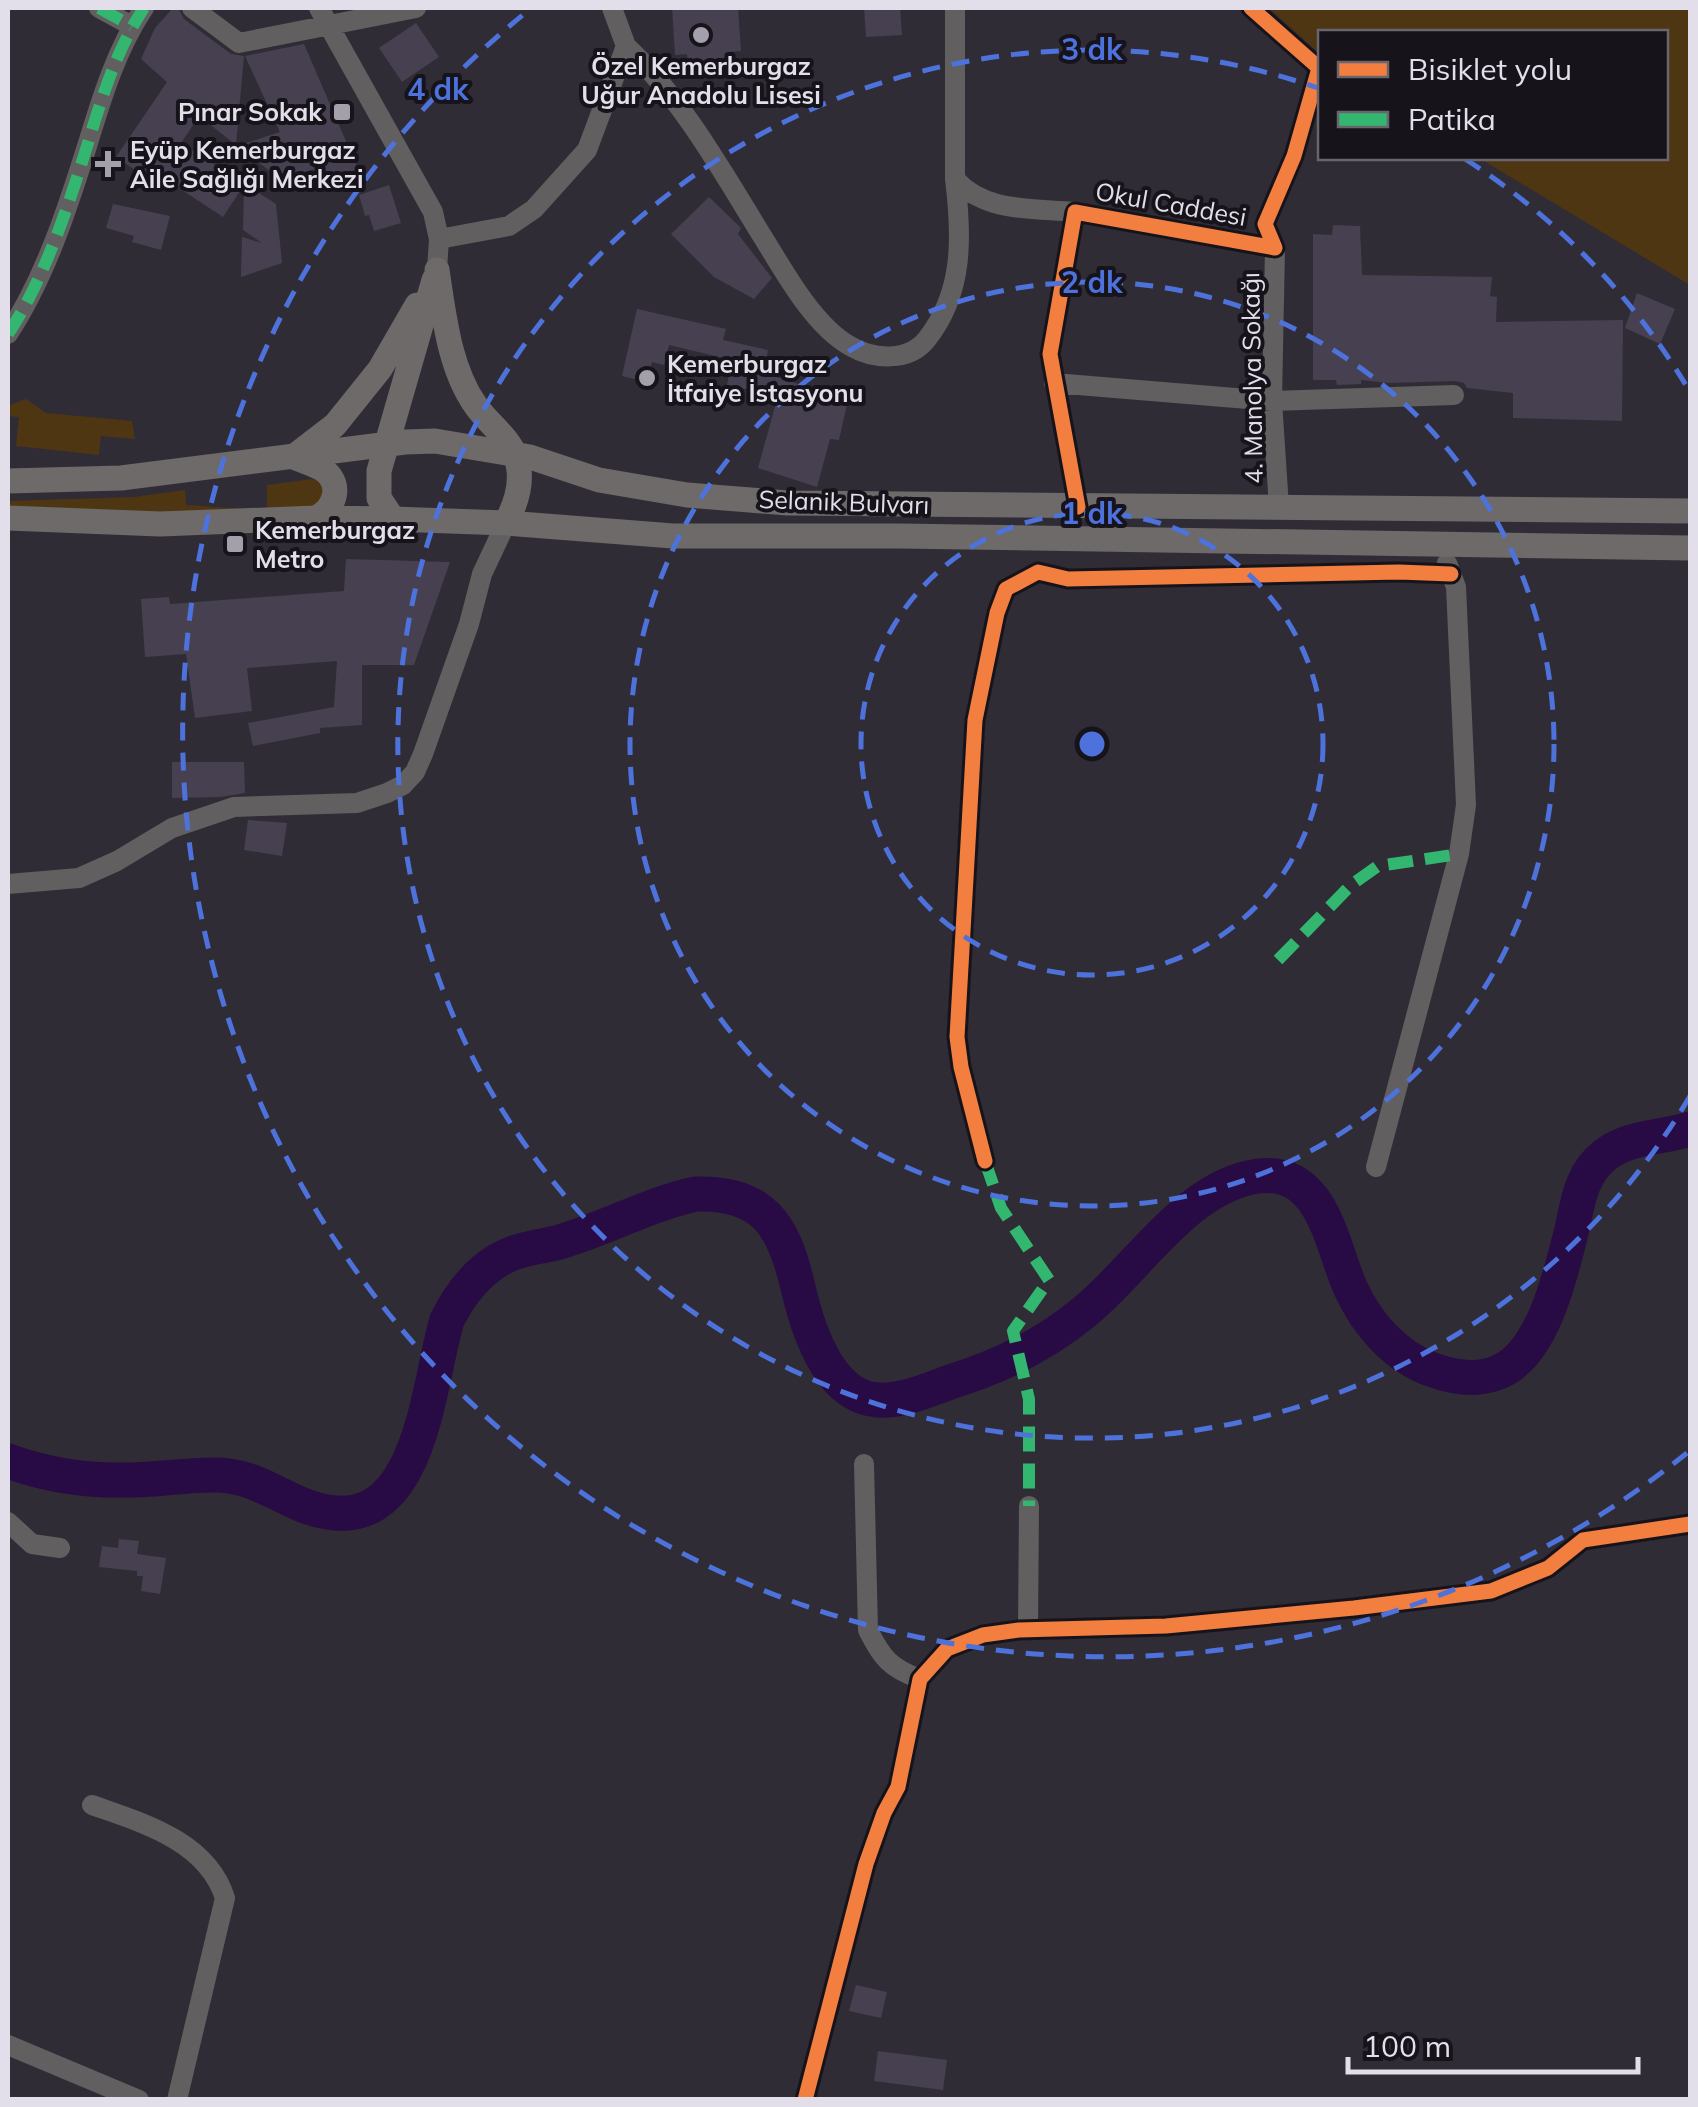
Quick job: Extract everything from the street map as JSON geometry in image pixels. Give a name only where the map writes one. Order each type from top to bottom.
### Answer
[{"type":"main road","points":[[393,519],[378,498],[379,471],[437,270]]},
{"type":"main road","points":[[437,270],[444,322],[456,364],[473,402],[515,454],[518,500],[506,523]]},
{"type":"main road","points":[[316,518],[327,513],[334,500],[334,484],[325,471],[294,457],[335,425],[380,368],[437,270]]},
{"type":"main road","name":"Selanik Bulvarı","points":[[8,481],[121,478],[436,440],[515,454],[599,480],[687,495],[788,502],[1690,510]]},
{"type":"main road","points":[[1489,508],[1490,545]]},
{"type":"main road","name":"Selanik Bulvarı","points":[[8,518],[160,524],[393,519],[673,536],[1690,548]]},
{"type":"street","points":[[8,334],[22,313],[49,253],[98,110],[138,16],[99,8]]},
{"type":"street","points":[[192,8],[239,43],[323,16],[416,8]]},
{"type":"street","points":[[612,8],[626,46],[652,71],[690,124],[786,277],[820,319],[850,346],[886,358],[920,348],[942,320],[958,272],[961,226],[955,179],[955,8]]},
{"type":"street","name":"Okul Caddesi","points":[[1251,8],[1318,67]]},
{"type":"street","points":[[323,16],[433,212],[439,239],[437,270]]},
{"type":"street","points":[[439,239],[509,226],[534,210],[557,187],[588,150],[626,46]]},
{"type":"street","name":"Okul Caddesi","points":[[1275,248],[1265,224],[1294,156],[1318,72]]},
{"type":"street","points":[[955,179],[968,193],[990,204],[1076,212]]},
{"type":"street","name":"Okul Caddesi","points":[[1078,507],[1050,354],[1076,212],[1275,248]]},
{"type":"street","name":"4. Manolya Sokağı","points":[[1275,248],[1272,401],[1279,508]]},
{"type":"street","points":[[1054,383],[1272,401],[1454,396]]},
{"type":"street","points":[[8,884],[79,878],[117,861],[172,828],[234,807],[357,802],[403,785],[415,772],[423,754],[470,624],[482,574],[506,523]]},
{"type":"street","points":[[1376,1168],[1459,854],[1466,805],[1456,587],[1440,544]]},
{"type":"street","points":[[985,1161],[957,1038],[975,720],[997,613],[1006,589],[1038,572],[1068,579],[1452,574]]},
{"type":"street","points":[[864,1464],[868,1630],[879,1652],[897,1671],[920,1680]]},
{"type":"street","points":[[1028,1629],[1029,1506]]},
{"type":"street","points":[[8,1522],[32,1544],[60,1548]]},
{"type":"street","points":[[805,2100],[866,1864],[898,1787],[920,1680],[947,1649],[983,1635],[1028,1629],[1182,1625],[1491,1591],[1548,1568],[1583,1540],[1690,1524]]},
{"type":"street","points":[[92,1805],[154,1827],[197,1854],[219,1878],[225,1898],[176,2100]]},
{"type":"street","points":[[8,2045],[140,2100]]},
{"type":"shaded area","points":[[1269,8],[1690,8],[1690,285],[1482,160],[1668,160],[1668,30],[1318,30],[1318,52]]},
{"type":"shaded area","points":[[26,399],[46,413],[132,421],[135,439],[101,436],[99,455],[16,446],[19,417],[8,416],[8,406]]},
{"type":"shaded area","points":[[312,479],[323,482],[326,490],[317,508],[267,508],[267,485]]},
{"type":"shaded area","points":[[185,490],[186,505],[245,509],[134,514],[8,510],[8,501],[134,497]]},
{"type":"building","points":[[173,8],[178,8],[184,19],[231,54],[244,56],[236,145],[199,116],[181,143],[276,204],[282,263],[241,277],[242,237],[262,243],[243,230],[244,185],[223,217],[159,175],[154,183],[116,157],[167,82],[141,59],[155,28]]},
{"type":"building","points":[[672,8],[738,8],[741,51],[728,52],[728,62],[688,65],[687,54],[675,55]]},
{"type":"building","points":[[864,8],[900,8],[902,35],[866,37]]},
{"type":"building","points":[[416,23],[439,57],[402,82],[379,48]]},
{"type":"building","points":[[304,44],[361,176],[336,186],[330,176],[318,180],[313,169],[284,182],[237,146],[280,132],[245,56]]},
{"type":"building","points":[[389,185],[401,223],[374,231],[359,195]]},
{"type":"building","points":[[709,197],[741,228],[738,234],[772,278],[754,299],[714,277],[671,234]]},
{"type":"building","points":[[113,204],[170,216],[161,250],[132,242],[134,236],[106,228]]},
{"type":"building","points":[[1333,225],[1360,226],[1362,275],[1492,277],[1490,296],[1497,297],[1496,322],[1623,320],[1622,421],[1513,418],[1513,393],[1467,388],[1455,381],[1361,380],[1361,384],[1337,385],[1336,380],[1313,380],[1313,234],[1332,235]]},
{"type":"building","points":[[1637,293],[1675,309],[1660,344],[1625,328]]},
{"type":"building","points":[[637,309],[726,329],[723,340],[768,350],[764,373],[848,400],[839,440],[830,439],[817,487],[758,468],[778,396],[727,385],[732,360],[669,345],[664,365],[652,362],[647,382],[622,376]]},
{"type":"building","points":[[346,559],[450,562],[414,665],[362,665],[362,725],[320,728],[320,733],[253,746],[248,723],[334,707],[337,661],[247,668],[252,711],[195,718],[186,654],[145,657],[141,599],[169,597],[170,604],[344,591]]},
{"type":"building","points":[[172,762],[244,762],[245,793],[172,798]]},
{"type":"building","points":[[248,820],[287,823],[282,856],[244,850]]},
{"type":"building","points":[[119,1539],[139,1541],[137,1554],[166,1558],[160,1594],[141,1591],[143,1576],[137,1576],[137,1571],[99,1567],[102,1546],[118,1548]]},
{"type":"building","points":[[856,1985],[887,1992],[881,2018],[849,2011]]},
{"type":"building","points":[[878,2051],[947,2060],[943,2090],[874,2081]]},
{"type":"waterway","points":[[8,1461],[52,1473],[97,1479],[234,1477],[327,1512],[359,1511],[383,1498],[402,1475],[426,1412],[447,1320],[462,1294],[481,1273],[511,1254],[574,1238],[696,1194],[738,1199],[766,1216],[785,1244],[806,1318],[832,1372],[860,1396],[877,1400],[924,1392],[986,1370],[1036,1345],[1068,1325],[1103,1295],[1185,1212],[1232,1183],[1258,1176],[1280,1177],[1311,1196],[1330,1231],[1357,1300],[1373,1326],[1394,1348],[1441,1373],[1483,1377],[1515,1362],[1539,1330],[1556,1288],[1582,1189],[1597,1162],[1624,1144],[1690,1129]]},
{"type":"marked path","points":[[99,8],[132,26]]},
{"type":"marked path","points":[[8,334],[44,266],[111,73],[144,8]]},
{"type":"marked path","points":[[1278,960],[1351,885],[1378,866],[1459,854]]},
{"type":"marked path","points":[[985,1161],[1001,1208],[1049,1280],[1013,1331],[1029,1399],[1029,1506]]},
{"type":"cycle path","points":[[1251,8],[1318,67]]},
{"type":"cycle path","points":[[1078,507],[1050,354],[1075,212],[1275,248],[1265,224],[1294,156],[1318,72]]},
{"type":"cycle path","points":[[985,1161],[957,1037],[975,720],[997,613],[1006,589],[1038,572],[1068,579],[1451,574]]},
{"type":"cycle path","points":[[805,2100],[866,1864],[898,1787],[920,1679],[947,1649],[983,1635],[1019,1630],[1166,1626],[1491,1591],[1548,1568],[1583,1540],[1690,1524]]},
{"type":"place","name":"Özel Kemerburgaz Uğur Anadolu Lisesi","points":[[701,35]]},
{"type":"place","name":"Pınar Sokak","points":[[342,112]]},
{"type":"place","name":"Eyüp Kemerburgaz Aile Sağlığı Merkezi","points":[[108,164]]},
{"type":"place","name":"Kemerburgaz İtfaiye İstasyonu","points":[[647,378]]},
{"type":"place","name":"Kemerburgaz Metro","points":[[235,544]]}]
